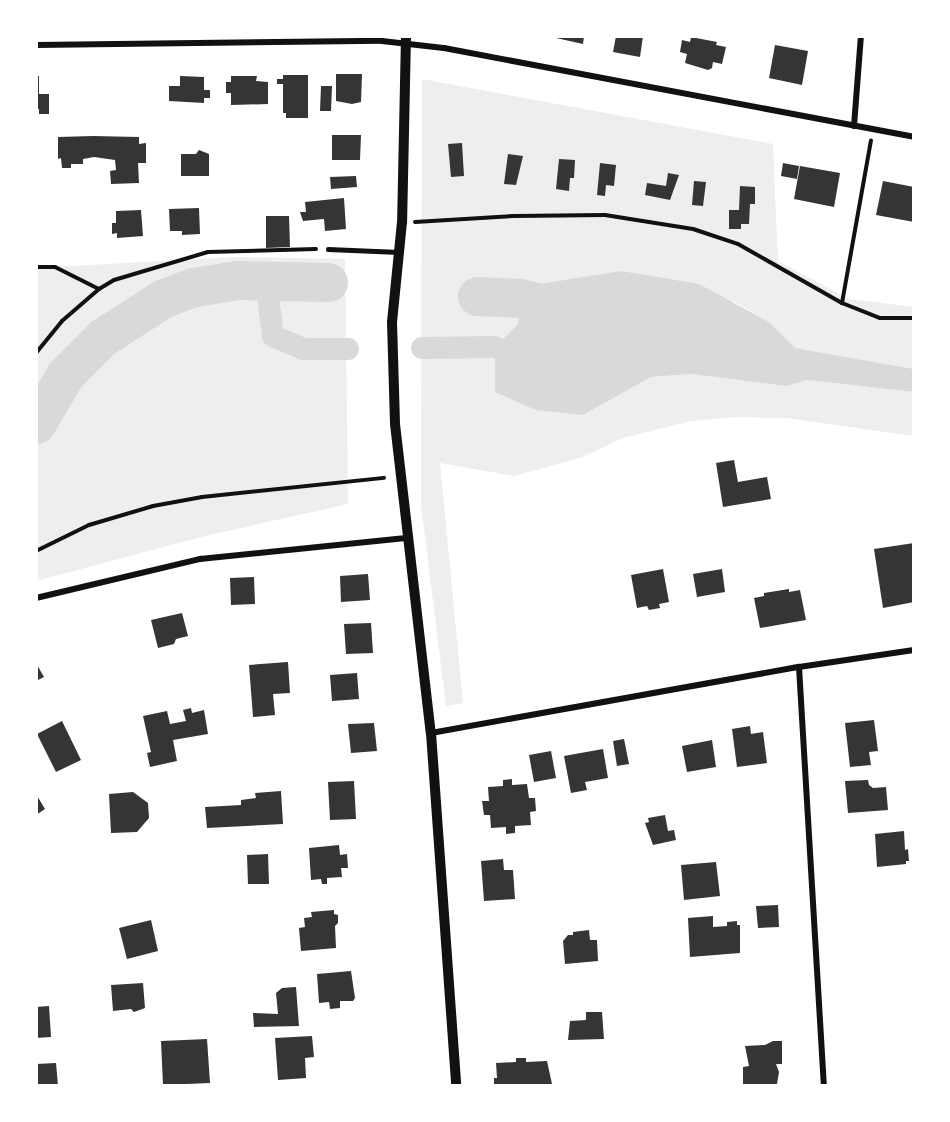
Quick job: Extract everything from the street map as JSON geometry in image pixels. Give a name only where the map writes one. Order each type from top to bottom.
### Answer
[{"type":"street","points":[[854,126],[861,36]]},
{"type":"street","points":[[406,40],[402,222],[393,322],[395,424],[406,538],[431,733],[456,1086]]},
{"type":"street","points":[[36,45],[406,40],[914,137]]},
{"type":"street","points":[[36,598],[200,559],[406,538]]},
{"type":"street","points":[[431,733],[799,666],[914,650]]},
{"type":"street","points":[[799,666],[824,1086]]},
{"type":"lane","points":[[328,249],[399,252]]},
{"type":"path","points":[[842,303],[873,130]]},
{"type":"path","points":[[402,222],[605,215],[693,229],[738,243],[842,303],[880,318],[914,318]]},
{"type":"path","points":[[36,353],[62,321],[99,289],[114,280],[208,252],[328,249]]},
{"type":"path","points":[[36,267],[56,267],[99,289]]},
{"type":"path","points":[[36,551],[89,525],[153,506],[202,497],[384,478]]},
{"type":"shaded area","points":[[422,79],[773,144],[778,261],[849,299],[914,307],[914,369],[794,348],[769,322],[735,302],[522,287],[518,324],[495,347],[583,415],[651,377],[692,374],[786,386],[808,380],[914,392],[914,436],[786,418],[736,417],[691,421],[623,438],[580,458],[514,476],[440,463],[463,703],[446,706],[421,504]]},
{"type":"shaded area","points":[[234,257],[345,259],[348,504],[201,537],[36,581],[36,268]]},
{"type":"shaded area","points":[[621,271],[699,284],[769,322],[795,348],[914,369],[914,392],[808,380],[786,386],[692,374],[651,377],[583,415],[536,410],[495,392],[495,347],[518,324],[521,287]]},
{"type":"building","points":[[547,36],[584,36],[583,44]]},
{"type":"building","points":[[616,36],[643,36],[640,57],[613,52]]},
{"type":"building","points":[[691,37],[717,42],[716,45],[726,47],[722,64],[713,62],[712,68],[708,70],[685,63],[687,54],[680,52],[682,40],[690,42]]},
{"type":"building","points":[[775,45],[808,51],[802,85],[769,78]]},
{"type":"building","points":[[336,74],[362,74],[361,102],[352,104],[336,101]]},
{"type":"building","points":[[283,75],[308,75],[308,118],[286,118],[286,113],[283,113],[283,84],[277,84],[277,79],[283,79]]},
{"type":"building","points":[[36,76],[39,76],[39,94],[49,94],[49,114],[39,114],[39,109],[36,109]]},
{"type":"building","points":[[180,76],[204,77],[204,90],[210,90],[210,98],[204,98],[204,103],[169,101],[169,86],[180,86]]},
{"type":"building","points":[[231,76],[257,76],[256,81],[268,82],[268,104],[231,105],[231,93],[226,93],[226,82],[231,82]]},
{"type":"building","points":[[321,86],[332,86],[331,111],[320,111]]},
{"type":"building","points":[[332,135],[361,135],[360,160],[332,160]]},
{"type":"building","points":[[58,137],[139,137],[139,144],[146,143],[146,163],[138,163],[139,183],[111,184],[110,171],[116,170],[115,160],[94,157],[83,159],[83,164],[71,164],[71,168],[62,168],[61,158],[58,159]]},
{"type":"building","points":[[462,143],[464,176],[451,177],[448,144]]},
{"type":"building","points":[[199,150],[209,154],[209,176],[181,176],[181,154],[196,154]]},
{"type":"building","points":[[508,154],[523,156],[516,185],[504,184]]},
{"type":"building","points":[[559,159],[575,160],[574,178],[570,178],[569,191],[556,189]]},
{"type":"building","points":[[600,163],[616,165],[614,186],[606,185],[605,196],[597,195]]},
{"type":"building","points":[[783,163],[799,166],[797,179],[781,176]]},
{"type":"building","points":[[800,166],[840,173],[834,207],[794,199]]},
{"type":"building","points":[[668,173],[679,175],[670,200],[645,195],[647,183],[666,186]]},
{"type":"building","points":[[356,176],[357,187],[331,189],[330,177]]},
{"type":"building","points":[[694,181],[706,182],[703,206],[692,205]]},
{"type":"building","points":[[883,181],[914,187],[914,222],[876,215]]},
{"type":"building","points":[[740,186],[755,187],[755,204],[750,204],[749,224],[741,224],[741,229],[729,229],[729,210],[739,210]]},
{"type":"building","points":[[344,198],[346,229],[325,231],[324,219],[303,221],[300,212],[306,212],[305,202]]},
{"type":"building","points":[[199,208],[200,234],[182,235],[182,231],[170,231],[169,209]]},
{"type":"building","points":[[141,210],[143,236],[117,238],[117,233],[112,234],[112,223],[116,223],[116,211]]},
{"type":"building","points":[[266,216],[289,216],[290,247],[266,248]]},
{"type":"building","points":[[734,460],[738,482],[767,477],[771,499],[723,507],[716,463]]},
{"type":"building","points":[[914,543],[914,602],[883,608],[874,549]]},
{"type":"building","points":[[663,569],[669,602],[659,604],[660,608],[649,610],[647,606],[637,608],[631,575]]},
{"type":"building","points":[[722,569],[725,592],[697,597],[693,574]]},
{"type":"building","points":[[368,574],[370,600],[341,602],[340,576]]},
{"type":"building","points":[[254,577],[255,604],[231,605],[230,578]]},
{"type":"building","points":[[789,589],[789,592],[800,590],[806,620],[760,628],[754,598],[764,596],[764,593]]},
{"type":"building","points":[[182,613],[188,636],[176,639],[174,644],[158,648],[151,620]]},
{"type":"building","points":[[371,623],[373,653],[346,654],[344,624]]},
{"type":"building","points":[[288,662],[290,693],[273,694],[275,715],[253,717],[249,665]]},
{"type":"building","points":[[36,663],[44,677],[36,681]]},
{"type":"building","points":[[357,673],[359,699],[332,701],[330,675]]},
{"type":"building","points":[[191,708],[192,713],[204,710],[208,734],[173,740],[177,761],[150,767],[147,753],[151,752],[143,716],[167,711],[170,724],[186,721],[183,710]]},
{"type":"building","points":[[874,720],[878,751],[869,752],[871,765],[850,767],[845,723]]},
{"type":"building","points":[[62,721],[81,760],[56,772],[37,734]]},
{"type":"building","points":[[374,723],[377,751],[351,753],[348,724]]},
{"type":"building","points":[[750,726],[751,734],[763,732],[767,763],[737,767],[732,729]]},
{"type":"building","points":[[624,739],[629,764],[617,766],[613,741]]},
{"type":"building","points":[[712,740],[716,767],[687,772],[682,746]]},
{"type":"building","points":[[603,749],[608,778],[585,782],[587,790],[571,793],[564,756]]},
{"type":"building","points":[[551,751],[556,778],[534,782],[529,755]]},
{"type":"building","points":[[512,779],[512,785],[527,784],[529,798],[535,798],[536,811],[530,812],[531,825],[515,826],[515,833],[506,834],[506,827],[491,828],[490,815],[484,815],[482,801],[489,801],[488,787],[503,786],[503,780]]},
{"type":"building","points":[[868,780],[869,785],[873,788],[886,787],[888,810],[848,813],[845,781]]},
{"type":"building","points":[[354,781],[356,819],[330,820],[328,782]]},
{"type":"building","points":[[281,791],[283,824],[207,828],[205,807],[241,805],[241,800],[256,798],[255,793]]},
{"type":"building","points":[[133,792],[148,803],[149,818],[137,832],[111,833],[109,794]]},
{"type":"building","points":[[36,794],[45,809],[36,815]]},
{"type":"building","points":[[665,815],[668,831],[674,830],[676,840],[653,845],[645,823],[649,822],[648,818]]},
{"type":"building","points":[[904,831],[905,850],[908,849],[909,861],[906,861],[906,864],[877,867],[875,834]]},
{"type":"building","points":[[339,845],[340,855],[347,854],[348,868],[341,868],[342,877],[327,878],[327,884],[322,884],[321,879],[311,880],[309,848]]},
{"type":"building","points":[[268,854],[269,884],[248,884],[247,855]]},
{"type":"building","points":[[503,859],[504,870],[513,870],[515,899],[484,901],[481,861]]},
{"type":"building","points":[[716,862],[720,896],[684,900],[681,865]]},
{"type":"building","points":[[778,905],[779,927],[758,928],[756,906]]},
{"type":"building","points":[[334,910],[334,914],[338,915],[338,923],[335,926],[336,948],[301,951],[299,928],[305,927],[304,918],[312,917],[311,912]]},
{"type":"building","points":[[713,916],[713,927],[727,926],[727,922],[737,921],[737,925],[740,925],[740,953],[690,957],[688,918]]},
{"type":"building","points":[[151,920],[158,951],[127,959],[119,928]]},
{"type":"building","points":[[589,930],[590,940],[597,940],[598,961],[565,964],[563,941],[568,935],[573,935],[573,932]]},
{"type":"building","points":[[351,971],[355,998],[353,1001],[340,1001],[340,1008],[330,1009],[329,1002],[319,1003],[317,974]]},
{"type":"building","points":[[143,983],[145,1008],[134,1012],[131,1009],[113,1011],[111,985]]},
{"type":"building","points":[[296,987],[299,1026],[254,1027],[253,1013],[278,1014],[276,993],[282,988]]},
{"type":"building","points":[[49,1006],[51,1037],[36,1038],[36,1007]]},
{"type":"building","points":[[586,1012],[602,1012],[604,1039],[568,1040],[570,1021],[586,1020]]},
{"type":"building","points":[[312,1036],[314,1057],[305,1058],[306,1078],[278,1080],[275,1038]]},
{"type":"building","points":[[207,1039],[210,1083],[163,1085],[161,1041]]},
{"type":"building","points":[[773,1041],[782,1041],[782,1064],[776,1064],[779,1072],[777,1084],[743,1086],[743,1067],[749,1066],[745,1046],[765,1045]]},
{"type":"building","points":[[516,1058],[526,1058],[526,1062],[547,1061],[552,1084],[494,1086],[494,1078],[497,1078],[496,1063],[516,1062]]},
{"type":"building","points":[[56,1063],[58,1086],[36,1086],[36,1064]]},
{"type":"waterway","points":[[36,424],[65,375],[103,337],[162,299],[194,287],[237,280],[328,282]]},
{"type":"waterway","points":[[266,281],[273,336],[303,349],[348,349]]},
{"type":"waterway","points":[[477,296],[520,298],[572,311]]},
{"type":"waterway","points":[[422,348],[495,347]]}]
